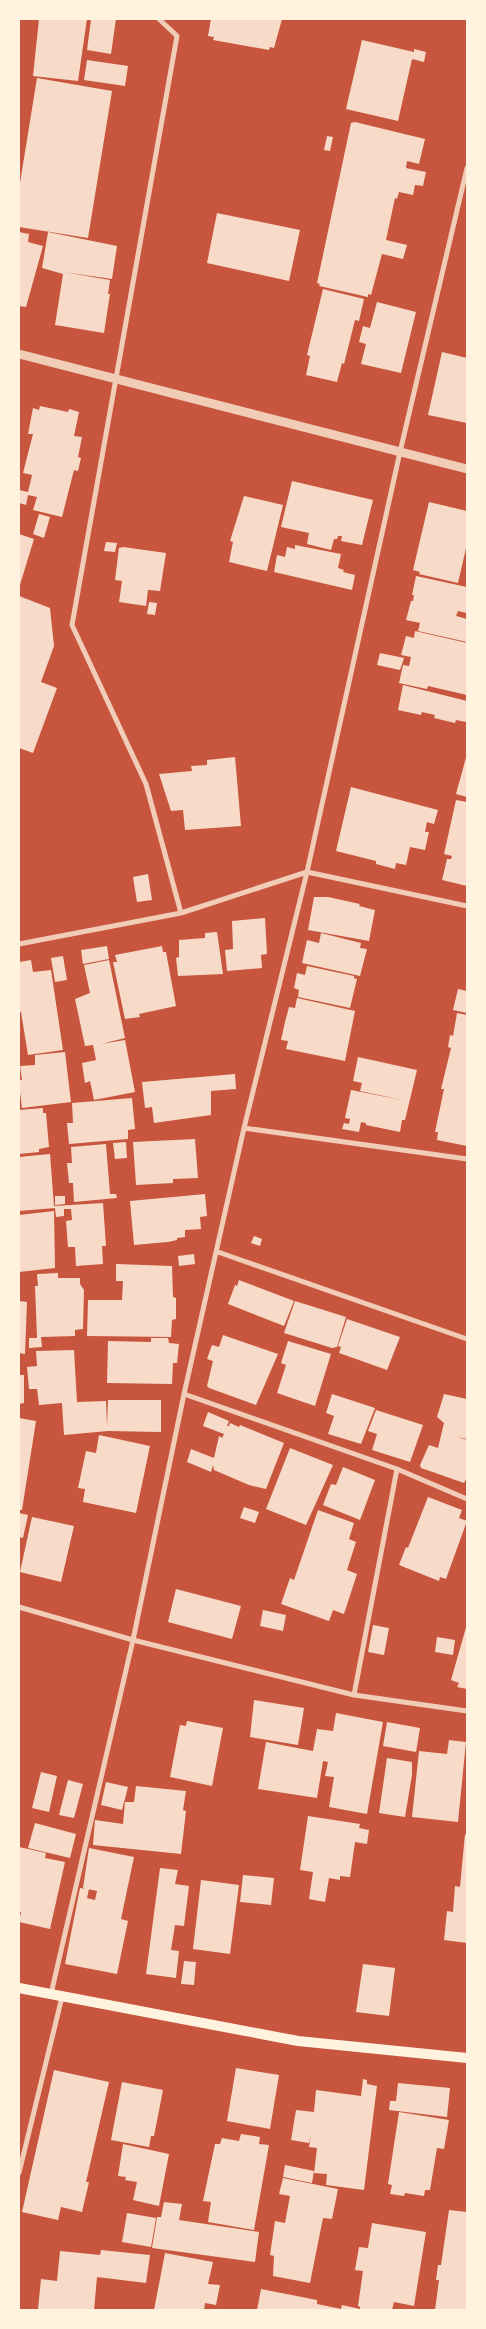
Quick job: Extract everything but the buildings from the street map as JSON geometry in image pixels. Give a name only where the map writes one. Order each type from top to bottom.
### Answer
[{"type":"main road","points":[[19,1988],[298,2041],[467,2058]]},
{"type":"street","points":[[159,19],[177,36],[72,625],[146,784],[180,913]]},
{"type":"street","points":[[50,1994],[133,1640],[184,1394],[218,1252],[244,1128],[307,872],[400,452],[467,168]]},
{"type":"street","points":[[19,354],[116,377],[467,468]]},
{"type":"street","points":[[19,944],[180,913],[307,872],[467,906]]},
{"type":"street","points":[[244,1128],[467,1159]]},
{"type":"street","points":[[218,1252],[467,1339]]},
{"type":"street","points":[[184,1394],[397,1470],[467,1499]]},
{"type":"street","points":[[354,1695],[397,1470]]},
{"type":"street","points":[[19,1606],[133,1640],[354,1695],[467,1711]]},
{"type":"street","points":[[19,2173],[62,1997]]}]
